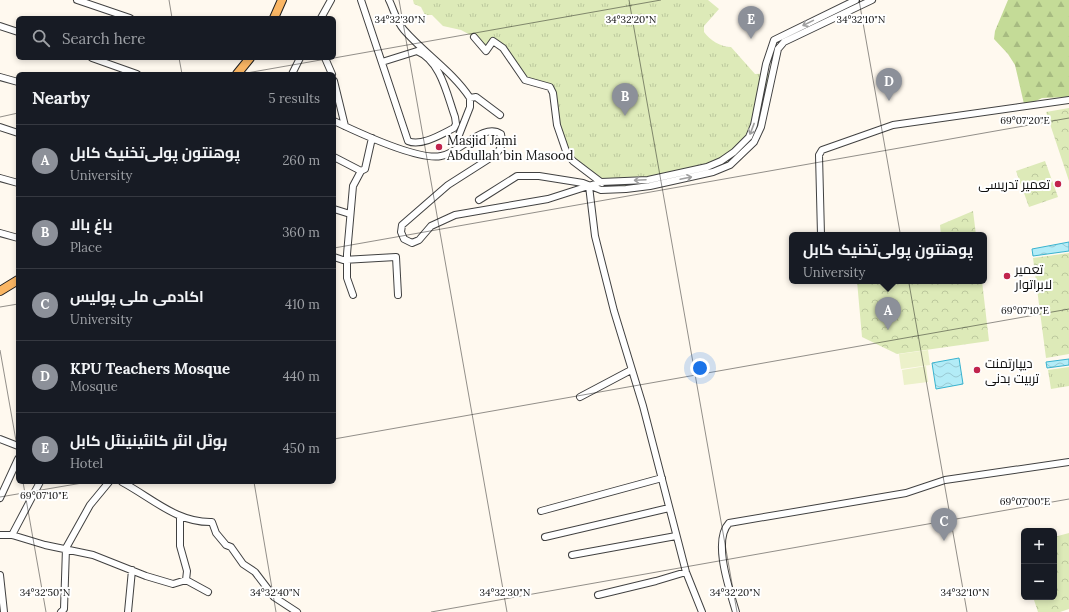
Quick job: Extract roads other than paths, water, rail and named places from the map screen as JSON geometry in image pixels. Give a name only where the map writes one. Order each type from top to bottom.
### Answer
[{"type":"main road","points":[[275,16],[282,0]]},
{"type":"main road","points":[[238,72],[245,60]]},
{"type":"main road","points":[[0,291],[16,281]]},
{"type":"street","points":[[77,0],[124,16]]},
{"type":"street","points":[[322,16],[331,0]]},
{"type":"street","points":[[360,0],[408,141],[414,142],[428,140],[454,128],[456,124],[455,117],[439,73],[430,60],[417,51],[382,62]]},
{"type":"street","points":[[389,0],[393,12],[404,30],[441,64],[470,98],[470,106],[459,135]]},
{"type":"street","points":[[479,200],[517,176],[539,176],[583,183],[606,190],[650,186],[713,172],[730,165],[754,142],[761,127],[778,49],[784,42],[856,0]]},
{"type":"street","points":[[336,122],[372,138],[411,152],[435,157],[446,155],[488,130],[496,131],[501,134],[503,141],[501,149],[495,155],[448,185],[402,225],[401,232],[404,239],[412,243],[419,240],[431,226],[455,215],[525,204],[602,182],[648,180],[707,167],[721,162],[749,137],[754,126],[766,64],[774,40],[872,0]]},
{"type":"street","points":[[0,26],[16,31]]},
{"type":"street","points":[[474,37],[486,51],[493,41],[502,48],[525,80],[550,87],[553,93],[557,126],[567,154],[573,161],[602,182],[606,190]]},
{"type":"street","points":[[98,60],[131,72]]},
{"type":"street","points":[[293,72],[299,60]]},
{"type":"street","points":[[326,60],[331,72]]},
{"type":"street","points":[[766,64],[774,65]]},
{"type":"street","points":[[0,77],[16,81]]},
{"type":"street","points":[[336,90],[345,126]]},
{"type":"street","points":[[470,98],[476,97],[500,115]]},
{"type":"street","points":[[821,232],[819,155],[822,150],[893,125],[1069,100]]},
{"type":"street","points":[[0,127],[16,132]]},
{"type":"street","points":[[353,295],[348,278],[348,259],[353,186],[361,171],[365,169],[372,138]]},
{"type":"street","points":[[336,158],[361,171]]},
{"type":"street","points":[[0,178],[16,183]]},
{"type":"street","points":[[589,186],[595,236],[631,370],[643,406],[686,572],[702,612]]},
{"type":"street","points":[[336,210],[350,214]]},
{"type":"street","points":[[0,232],[16,237]]},
{"type":"street","points":[[336,257],[348,259],[396,257],[398,295]]},
{"type":"street","points":[[580,397],[631,370]]},
{"type":"street","points":[[0,439],[16,445]]},
{"type":"street","points":[[0,498],[16,462]]},
{"type":"street","points":[[736,612],[724,567],[722,541],[724,528],[729,523],[906,493],[945,480],[1069,462]]},
{"type":"street","points":[[541,511],[662,478]]},
{"type":"street","points":[[12,535],[39,484]]},
{"type":"street","points":[[61,612],[64,609],[66,548],[90,505],[107,484]]},
{"type":"street","points":[[125,484],[180,517],[197,522],[212,522],[216,534],[226,545],[231,547],[243,564],[255,572],[274,597],[297,612]]},
{"type":"street","points":[[545,537],[669,508]]},
{"type":"street","points":[[180,517],[180,546],[187,571],[186,580]]},
{"type":"street","points":[[0,535],[12,535],[93,555],[173,584],[186,580],[208,592]]},
{"type":"street","points":[[572,555],[676,536]]},
{"type":"street","points":[[128,612],[132,570]]},
{"type":"street","points":[[598,595],[686,572]]},
{"type":"street","points":[[0,575],[4,612]]},
{"type":"water","points":[[1069,242],[1069,251],[1033,256],[1032,249]]},
{"type":"water","points":[[959,358],[963,384],[936,389],[932,363]]},
{"type":"water","points":[[1069,359],[1069,365],[1047,368],[1046,362]]},
{"type":"place","name":"ہوٹل انٹر کانٹینینٹل کابل","points":[[751,39]]},
{"type":"place","name":"KPU Teachers Mosque","points":[[889,101]]},
{"type":"place","name":"باغ بالا","points":[[625,116]]},
{"type":"place","name":"Masjid Jami Abdullah bin Masood","points":[[439,147]]},
{"type":"place","name":"تعمیر تدریسی","points":[[1058,184]]},
{"type":"place","name":"تعمیر لابراتوار","points":[[1007,276]]},
{"type":"place","name":"پوهنتون پولی‌تخنیک کابل","points":[[888,330]]},
{"type":"place","name":"دیپارتمنت تربیت بدنی","points":[[977,370]]},
{"type":"place","name":"اکادمی ملی پولیس","points":[[944,541]]}]
